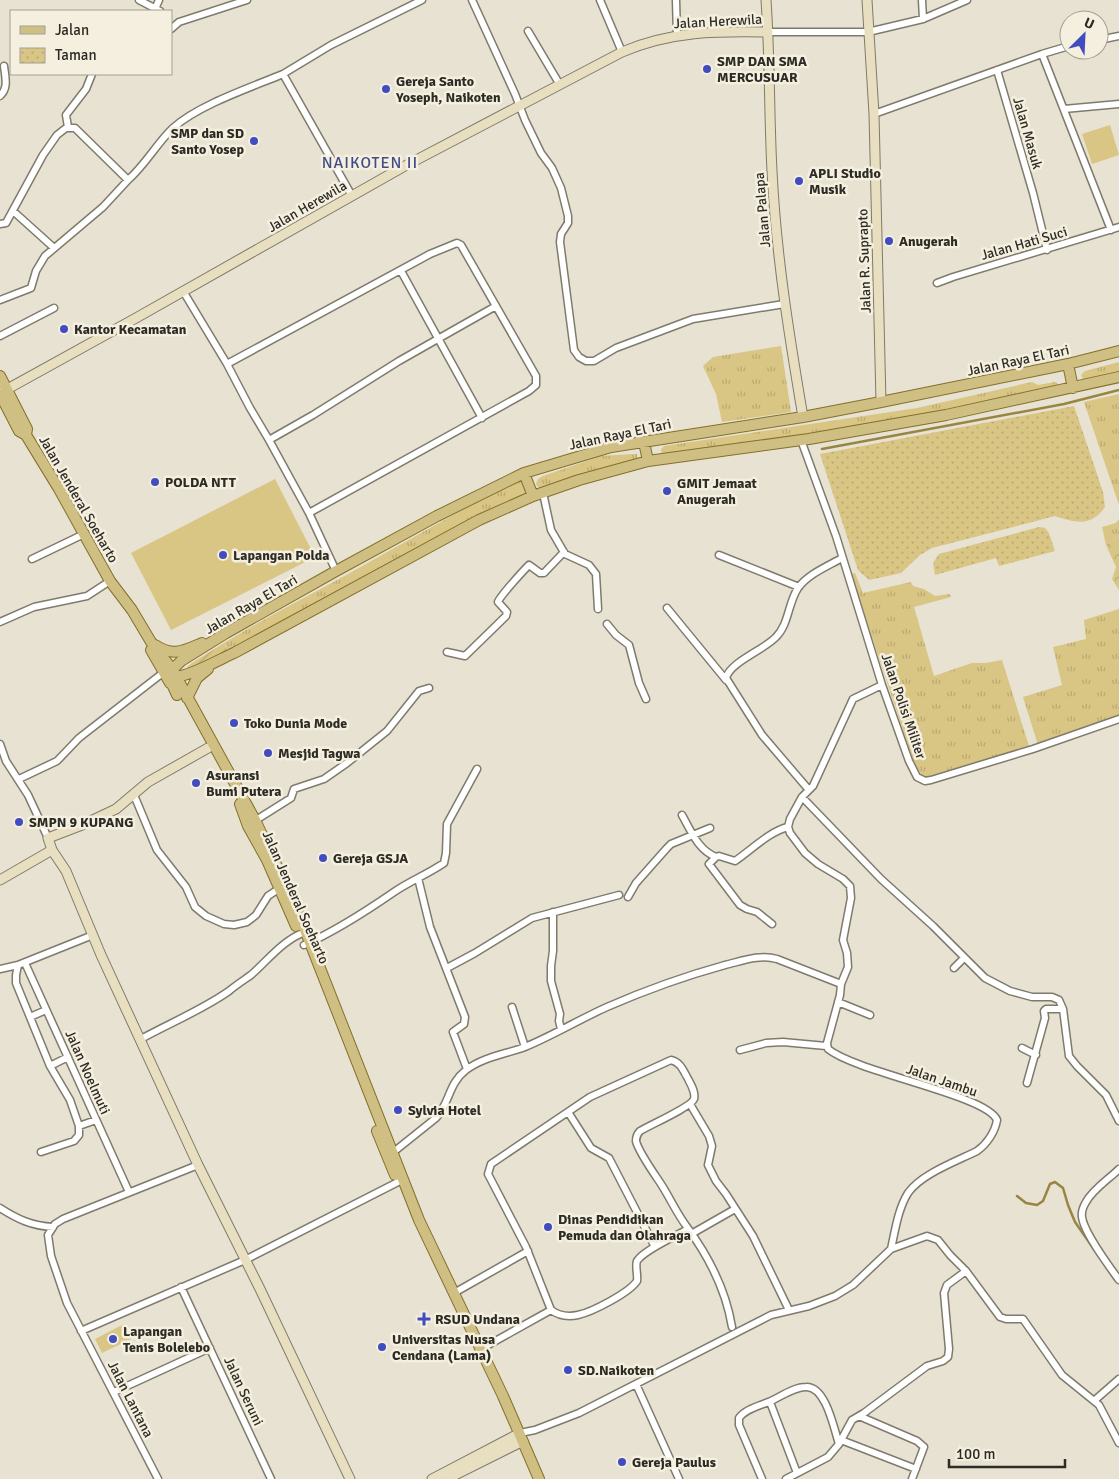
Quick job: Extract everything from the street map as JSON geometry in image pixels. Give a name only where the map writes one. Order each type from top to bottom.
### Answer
[{"type":"main road","name":"Jalan Raya El Tari","points":[[171,673],[226,633],[437,516],[524,473],[595,451],[881,402],[1068,364],[1119,351]]},
{"type":"main road","points":[[1068,364],[1073,388]]},
{"type":"main road","name":"Jalan Jenderal Soeharto","points":[[0,376],[2,393],[19,431],[26,435],[110,581],[151,647],[171,673],[208,748],[252,823],[267,860],[307,944],[390,1154],[522,1437],[539,1479]]},
{"type":"main road","points":[[182,696],[197,678],[234,653],[446,537],[538,494],[579,480],[648,461],[801,440],[946,416],[1119,376]]},
{"type":"main road","points":[[644,442],[648,461]]},
{"type":"main road","points":[[524,473],[538,494]]},
{"type":"main road","points":[[151,647],[180,652],[226,633]]},
{"type":"main road","points":[[171,673],[234,653]]},
{"type":"main road","name":"Jalan Jenderal Soeharto","points":[[182,696],[294,902],[302,933]]},
{"type":"main road","name":"Jalan Jenderal Soeharto","points":[[390,1154],[398,1182],[416,1221],[422,1224]]},
{"type":"street","points":[[139,0],[158,10],[159,0]]},
{"type":"street","points":[[172,28],[179,22],[247,0]]},
{"type":"street","points":[[0,300],[31,288],[41,261],[53,247],[104,208],[148,160],[174,127],[209,106],[283,74],[339,41],[422,0]]},
{"type":"street","points":[[472,0],[525,120],[541,153],[558,180],[567,210],[568,223],[561,234],[560,242],[574,350],[580,357],[586,361],[594,361],[616,348],[693,319],[784,304]]},
{"type":"street","points":[[600,0],[622,52]]},
{"type":"street","points":[[675,35],[676,0]]},
{"type":"street","name":"Jalan Palapa","points":[[766,0],[772,172],[784,304],[803,416]]},
{"type":"street","name":"Jalan R. Suprapto","points":[[867,0],[874,114],[881,402]]},
{"type":"street","points":[[922,0],[923,19]]},
{"type":"street","name":"Jalan Herewila","points":[[2,393],[352,196],[622,52],[654,40],[675,35],[726,31],[868,32],[923,19],[967,0]]},
{"type":"street","points":[[172,18],[179,22]]},
{"type":"street","points":[[528,31],[560,86]]},
{"type":"street","points":[[874,114],[1059,49]]},
{"type":"street","points":[[1042,54],[1111,230]]},
{"type":"street","points":[[0,96],[6,87],[5,65]]},
{"type":"street","name":"Jalan Masuk","points":[[997,70],[1033,193],[1047,250]]},
{"type":"street","points":[[283,74],[352,196]]},
{"type":"street","points":[[68,127],[66,115],[86,89],[92,75]]},
{"type":"street","points":[[1064,109],[1119,104]]},
{"type":"street","points":[[0,224],[6,223],[56,135],[68,127],[75,128],[128,180]]},
{"type":"street","points":[[13,210],[53,247]]},
{"type":"street","name":"Jalan Hati Suci","points":[[937,284],[953,277],[1119,228]]},
{"type":"street","points":[[227,364],[326,309],[454,243],[460,244],[529,363],[537,382],[529,391],[309,513]]},
{"type":"street","points":[[401,271],[482,418]]},
{"type":"street","points":[[183,290],[270,440],[309,513],[336,571]]},
{"type":"street","points":[[270,440],[399,361],[496,306]]},
{"type":"street","points":[[0,336],[54,308]]},
{"type":"street","name":"Jalan Polisi Militer","points":[[801,440],[842,558],[882,685],[914,773],[924,781],[931,780],[1033,749],[1119,719]]},
{"type":"street","points":[[538,494],[551,530],[564,552],[589,566],[596,574],[598,609]]},
{"type":"street","points":[[32,559],[84,534]]},
{"type":"street","points":[[447,652],[465,656],[506,616],[507,612],[498,602],[522,571],[529,565],[540,573],[544,573],[564,552]]},
{"type":"street","points":[[719,555],[799,587]]},
{"type":"street","points":[[726,680],[726,675],[731,669],[776,637],[785,624],[799,587],[808,578],[842,558]]},
{"type":"street","points":[[0,622],[34,607],[87,596],[110,581]]},
{"type":"street","points":[[667,608],[726,680],[762,735],[809,790]]},
{"type":"street","points":[[607,624],[629,646],[639,683],[646,699]]},
{"type":"street","points":[[19,779],[56,762],[78,738],[171,673]]},
{"type":"street","points":[[740,1050],[766,1043],[783,1042],[826,1046],[848,967],[843,940],[851,898],[850,886],[843,879],[818,864],[806,853],[790,833],[788,827],[790,819],[802,797],[809,790],[828,754],[853,700],[882,685]]},
{"type":"street","points":[[252,823],[291,798],[294,789],[324,779],[347,763],[387,731],[419,691],[429,688]]},
{"type":"street","points":[[0,744],[3,762],[19,779],[36,809],[52,850],[66,871],[93,935],[198,1165],[350,1479]]},
{"type":"street","points":[[48,838],[116,809],[159,775],[208,748]]},
{"type":"street","points":[[307,944],[351,921],[444,863],[447,824],[477,769]]},
{"type":"street","points":[[134,795],[157,850],[186,887],[195,907],[206,916],[224,924],[234,925],[247,922],[256,915],[268,896],[280,888]]},
{"type":"street","points":[[802,797],[881,879],[933,926],[984,978],[1010,991],[1032,997],[1055,998],[1062,1003],[1069,1056],[1106,1095],[1119,1121]]},
{"type":"street","points":[[682,816],[691,837],[704,850],[716,857],[735,861],[755,846],[788,827]]},
{"type":"street","points":[[628,897],[636,883],[667,848],[710,828]]},
{"type":"street","points":[[0,880],[52,850]]},
{"type":"street","points":[[716,857],[709,864],[709,867],[740,905],[757,912],[772,924]]},
{"type":"street","points":[[418,878],[425,912],[465,1017],[464,1024],[453,1032],[467,1069]]},
{"type":"street","points":[[447,968],[532,918],[619,895]]},
{"type":"street","points":[[552,912],[553,951],[551,981],[560,1014],[561,1029]]},
{"type":"street","points":[[141,1039],[227,992],[251,974],[279,948],[302,933]]},
{"type":"street","points":[[0,969],[18,966],[93,935]]},
{"type":"street","points":[[390,1154],[442,1112],[451,1087],[467,1069],[490,1058],[526,1046],[654,987],[750,958],[771,957],[842,984]]},
{"type":"street","points":[[954,968],[964,958]]},
{"type":"street","name":"Jalan Noelmuti","points":[[25,963],[129,1192]]},
{"type":"street","points":[[18,966],[16,983],[50,1066],[70,1100],[78,1126],[79,1134],[74,1141],[42,1152]]},
{"type":"street","points":[[838,1002],[870,1014]]},
{"type":"street","points":[[512,1007],[526,1046]]},
{"type":"street","points":[[1026,1082],[1036,1055],[1045,1018],[1044,1010],[1063,1009]]},
{"type":"street","points":[[30,1017],[46,1010]]},
{"type":"street","name":"Jalan Jambu","points":[[826,1046],[830,1051],[853,1062],[953,1094],[992,1113],[997,1120],[992,1134],[977,1151],[931,1174],[912,1188],[904,1202],[891,1249]]},
{"type":"street","points":[[1022,1048],[1036,1055]]},
{"type":"street","points":[[50,1066],[68,1058]]},
{"type":"street","points":[[732,1327],[724,1292],[714,1269],[690,1231],[658,1180],[638,1145],[636,1137],[640,1131],[690,1104],[694,1099],[694,1092],[680,1065],[672,1060],[590,1097],[489,1167],[488,1174],[528,1251],[551,1310],[562,1316],[579,1315],[607,1302],[632,1287],[637,1281],[636,1263],[655,1247],[690,1231],[735,1209]]},
{"type":"street","points":[[690,1104],[709,1136],[712,1146],[708,1165],[716,1181],[753,1236],[789,1310]]},
{"type":"street","points":[[568,1112],[591,1148],[609,1158],[655,1247]]},
{"type":"street","points":[[78,1126],[96,1120]]},
{"type":"street","points":[[0,1208],[30,1224],[53,1227],[63,1218],[198,1165]]},
{"type":"street","points":[[1119,1169],[1090,1196],[1082,1209],[1090,1235],[1119,1280]]},
{"type":"street","points":[[82,1331],[245,1260],[398,1182]]},
{"type":"street","name":"Jalan Lantana","points":[[53,1227],[48,1235],[51,1256],[67,1303],[158,1479]]},
{"type":"street","points":[[450,1478],[535,1430],[579,1413],[771,1315],[809,1306],[842,1292],[853,1285],[891,1249],[921,1237],[933,1236],[966,1271],[1000,1316],[1006,1319],[1023,1318],[1062,1375],[1095,1400],[1119,1443]]},
{"type":"street","points":[[454,1293],[528,1251]]},
{"type":"street","points":[[786,1479],[828,1457],[840,1442],[852,1420],[927,1366],[943,1361],[948,1357],[944,1293],[948,1285],[966,1271]]},
{"type":"street","name":"Jalan Seruni","points":[[181,1288],[271,1479]]},
{"type":"street","points":[[481,1350],[551,1310]]},
{"type":"street","points":[[114,1392],[210,1348]]},
{"type":"street","points":[[1095,1400],[1119,1379]]},
{"type":"street","points":[[636,1384],[679,1479]]},
{"type":"street","points":[[762,1479],[738,1421],[741,1415],[800,1388],[810,1387],[818,1390],[824,1400],[840,1442],[916,1469]]},
{"type":"street","points":[[770,1402],[797,1473]]},
{"type":"street","points":[[859,1416],[921,1443],[924,1447],[912,1479]]},
{"type":"street","points":[[432,1479],[522,1437]]},
{"type":"green space","points":[[1110,125],[1119,155],[1092,164],[1082,134]]},
{"type":"green space","points":[[781,346],[791,412],[722,422],[716,394],[703,366],[713,357]]},
{"type":"green space","points":[[1119,362],[1119,373],[1085,381],[1081,375],[1085,371]]},
{"type":"green space","points":[[1032,382],[1038,385],[1055,382],[1058,384],[1057,388],[889,425],[665,454],[661,452],[664,446],[917,408]]},
{"type":"green space","points":[[1119,394],[1119,505],[1084,402]]},
{"type":"green space","points":[[1074,406],[1103,492],[1105,507],[1094,518],[1083,522],[1076,522],[1055,516],[932,548],[920,555],[901,573],[869,580],[858,570],[820,454]]},
{"type":"green space","points":[[637,454],[638,462],[544,489],[536,484],[538,479],[543,476],[601,456]]},
{"type":"green space","name":"Lapangan Polda","points":[[275,479],[315,557],[171,630],[131,553]]},
{"type":"green space","points":[[517,482],[523,482],[527,491],[523,495],[228,652],[224,643],[239,634],[453,515]]},
{"type":"green space","points":[[1119,519],[1119,536],[1106,545],[1102,527],[1116,523]]},
{"type":"green space","points":[[1039,527],[1045,528],[1049,533],[1055,551],[999,566],[996,558],[935,575],[933,563],[939,554]]},
{"type":"green space","points":[[1119,536],[1119,590],[1112,579],[1116,567],[1106,545]]},
{"type":"green space","points":[[855,573],[863,593],[911,582],[913,586],[924,589],[935,596],[950,594],[951,597],[914,607],[934,676],[972,663],[1002,660],[1030,749],[927,779],[922,776],[913,760],[851,574]]},
{"type":"green space","points":[[1119,609],[1119,717],[1038,745],[1023,697],[1062,685],[1053,647],[1086,639],[1084,620]]},
{"type":"green space","points":[[224,643],[228,652],[189,670],[187,667],[192,663]]},
{"type":"green space","name":"Lapangan Tenis Bolelebo","points":[[124,1324],[131,1339],[102,1353],[95,1339]]},
{"type":"waterway","points":[[822,449],[1064,404],[1119,390]]},
{"type":"waterway","points":[[1017,1196],[1026,1203],[1037,1205],[1043,1201],[1050,1184],[1055,1182],[1063,1188],[1075,1222],[1112,1275]]},
{"type":"place","name":"SMP DAN SMA MERCUSUAR","points":[[707,69]]},
{"type":"place","name":"Gereja Santo Yoseph, Naikoten","points":[[386,89]]},
{"type":"place","name":"SMP dan SD Santo Yosep","points":[[254,141]]},
{"type":"place","name":"APLI Studio Musik","points":[[799,181]]},
{"type":"place","name":"Anugerah","points":[[889,241]]},
{"type":"place","name":"Kantor Kecamatan","points":[[64,329]]},
{"type":"place","name":"POLDA NTT","points":[[155,482]]},
{"type":"place","name":"GMIT Jemaat Anugerah","points":[[667,491]]},
{"type":"place","name":"Lapangan Polda","points":[[223,555]]},
{"type":"place","name":"Toko Dunia Mode","points":[[234,723]]},
{"type":"place","name":"Mesjid Tagwa","points":[[268,753]]},
{"type":"place","name":"Asuransi Bumi Putera","points":[[196,783]]},
{"type":"place","name":"SMPN 9 KUPANG","points":[[19,822]]},
{"type":"place","name":"Gereja GSJA","points":[[323,858]]},
{"type":"place","name":"Sylvia Hotel","points":[[398,1110]]},
{"type":"place","name":"Dinas Pendidikan Pemuda dan Olahraga","points":[[548,1227]]},
{"type":"place","name":"RSUD Undana","points":[[424,1319]]},
{"type":"place","name":"Lapangan Tenis Bolelebo","points":[[113,1339]]},
{"type":"place","name":"Universitas Nusa Cendana (Lama)","points":[[382,1347]]},
{"type":"place","name":"SD.Naikoten","points":[[568,1370]]},
{"type":"place","name":"Gereja Paulus","points":[[622,1462]]},
{"type":"district","name":"NAIKOTEN II","points":[[370,162]]}]
